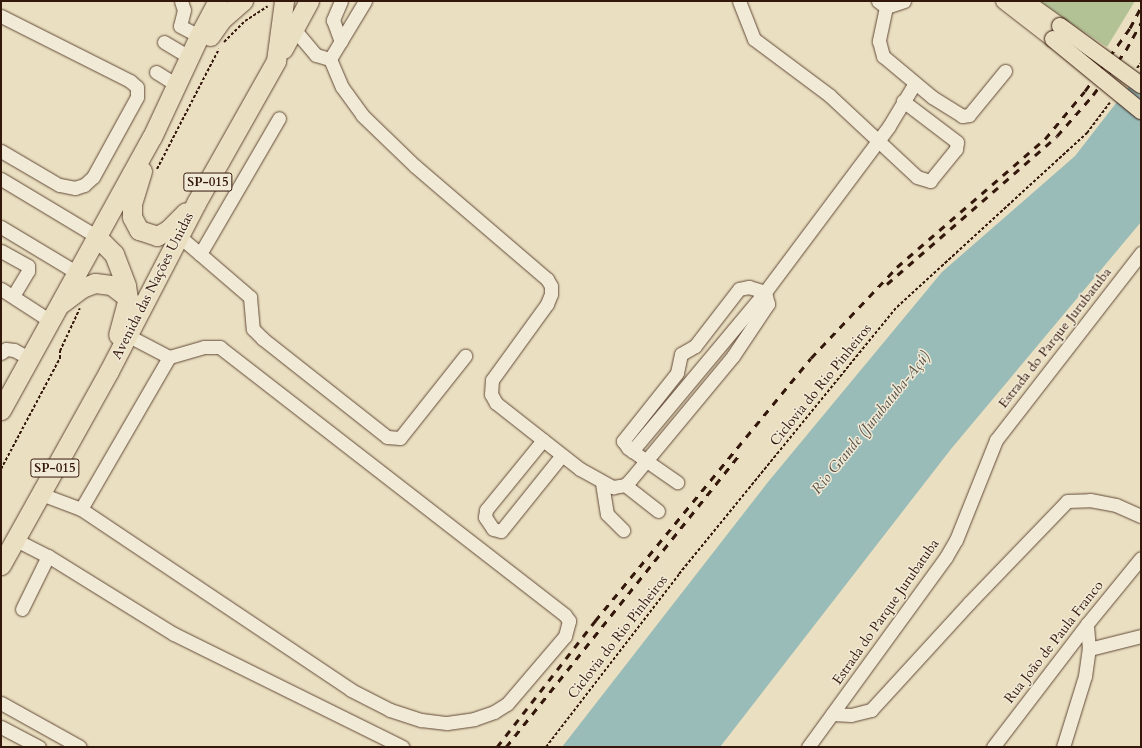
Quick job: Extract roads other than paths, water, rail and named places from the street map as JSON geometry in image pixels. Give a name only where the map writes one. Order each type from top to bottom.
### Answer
[{"type":"highway","points":[[177,85],[222,19],[243,1]]},
{"type":"highway","name":"Avenida das Nações Unidas","points":[[1,565],[109,371],[196,202],[276,61],[284,1]]},
{"type":"highway","points":[[276,61],[309,1]]},
{"type":"highway","points":[[1,410],[52,314],[152,137],[199,36],[217,2]]},
{"type":"highway","points":[[152,137],[132,204],[135,226],[149,235],[157,236],[168,230],[196,202]]},
{"type":"highway","points":[[96,236],[119,263],[128,298],[109,371]]},
{"type":"highway","points":[[52,314],[82,288],[95,283],[111,285],[128,298]]},
{"type":"main road","points":[[1004,1],[1137,80]]},
{"type":"main road","points":[[1025,1],[1056,33],[1141,111]]},
{"type":"street","points":[[181,1],[184,10],[180,26],[199,36]]},
{"type":"street","points":[[341,1],[333,20],[341,42]]},
{"type":"street","points":[[330,59],[366,1]]},
{"type":"street","points":[[904,1],[882,4],[880,48],[890,63],[932,97],[965,117],[987,96],[1005,71]]},
{"type":"street","points":[[743,3],[754,38],[829,95],[917,177],[930,181],[956,148],[957,142],[903,101]]},
{"type":"street","points":[[1,16],[130,81],[137,88],[137,97],[93,177],[84,186],[75,188],[59,185],[1,152]]},
{"type":"street","points":[[294,29],[316,55],[330,59]]},
{"type":"street","points":[[164,42],[189,57]]},
{"type":"street","points":[[330,59],[342,87],[362,115],[415,166],[542,272],[551,286],[547,304],[492,380],[490,387],[491,394],[496,403],[562,455],[602,483],[613,487],[625,485],[646,461],[733,356],[760,319],[768,304],[764,292]]},
{"type":"street","points":[[156,72],[177,85]]},
{"type":"street","points":[[632,451],[764,292],[876,140],[889,126],[915,83]]},
{"type":"street","points":[[200,254],[279,118]]},
{"type":"street","points":[[1,179],[96,236]]},
{"type":"street","points":[[1,227],[76,272]]},
{"type":"street","points":[[178,236],[250,297],[253,329],[263,340],[387,437],[400,438],[465,356]]},
{"type":"street","points":[[1,251],[28,266],[28,271],[13,296]]},
{"type":"street","name":"Estrada do Parque Jurubatuba","points":[[808,747],[946,557],[956,540],[996,440],[1141,253]]},
{"type":"street","points":[[677,482],[632,451],[623,441],[678,370],[681,354],[695,346],[739,289],[749,287],[764,292]]},
{"type":"street","points":[[1,289],[52,314]]},
{"type":"street","points":[[41,494],[81,509],[352,690],[390,710],[421,720],[446,723],[474,719],[494,712],[507,704],[565,636],[569,621],[565,615],[220,347],[204,347],[169,357],[127,335]]},
{"type":"street","points":[[1,353],[6,349],[14,350],[29,358]]},
{"type":"street","points":[[81,509],[169,357]]},
{"type":"street","points":[[678,370],[691,380]]},
{"type":"street","points":[[543,440],[486,510],[485,517],[493,529],[501,531],[562,455]]},
{"type":"street","points":[[602,483],[607,514],[623,530]]},
{"type":"street","points":[[625,485],[658,511]]},
{"type":"street","points":[[832,714],[851,715],[871,710],[969,603],[1067,501],[1090,500],[1116,505],[1141,516]]},
{"type":"street","points":[[16,540],[48,556],[174,634],[403,747]]},
{"type":"street","points":[[22,609],[48,556]]},
{"type":"street","name":"Rua João de Paula Franco","points":[[993,747],[1087,624],[1141,558]]},
{"type":"street","points":[[1063,747],[1085,676],[1089,649],[1087,624]]},
{"type":"street","points":[[1089,649],[1141,636]]},
{"type":"street","points":[[1,703],[56,741],[80,747]]},
{"type":"street","points":[[1,727],[39,747]]},
{"type":"water","name":"Rio Grande (Jurubatuba-Açú)","points":[[1141,71],[1141,222],[951,449],[720,747],[562,747],[768,482],[942,272],[1075,156]]},
{"type":"railway","points":[[497,747],[595,621],[811,358],[897,267],[1045,139],[1085,91],[1130,28],[1141,7]]},
{"type":"railway","points":[[887,284],[1057,136],[1093,95],[1126,50],[1141,23]]},
{"type":"railway","points":[[506,747],[739,455]]}]
